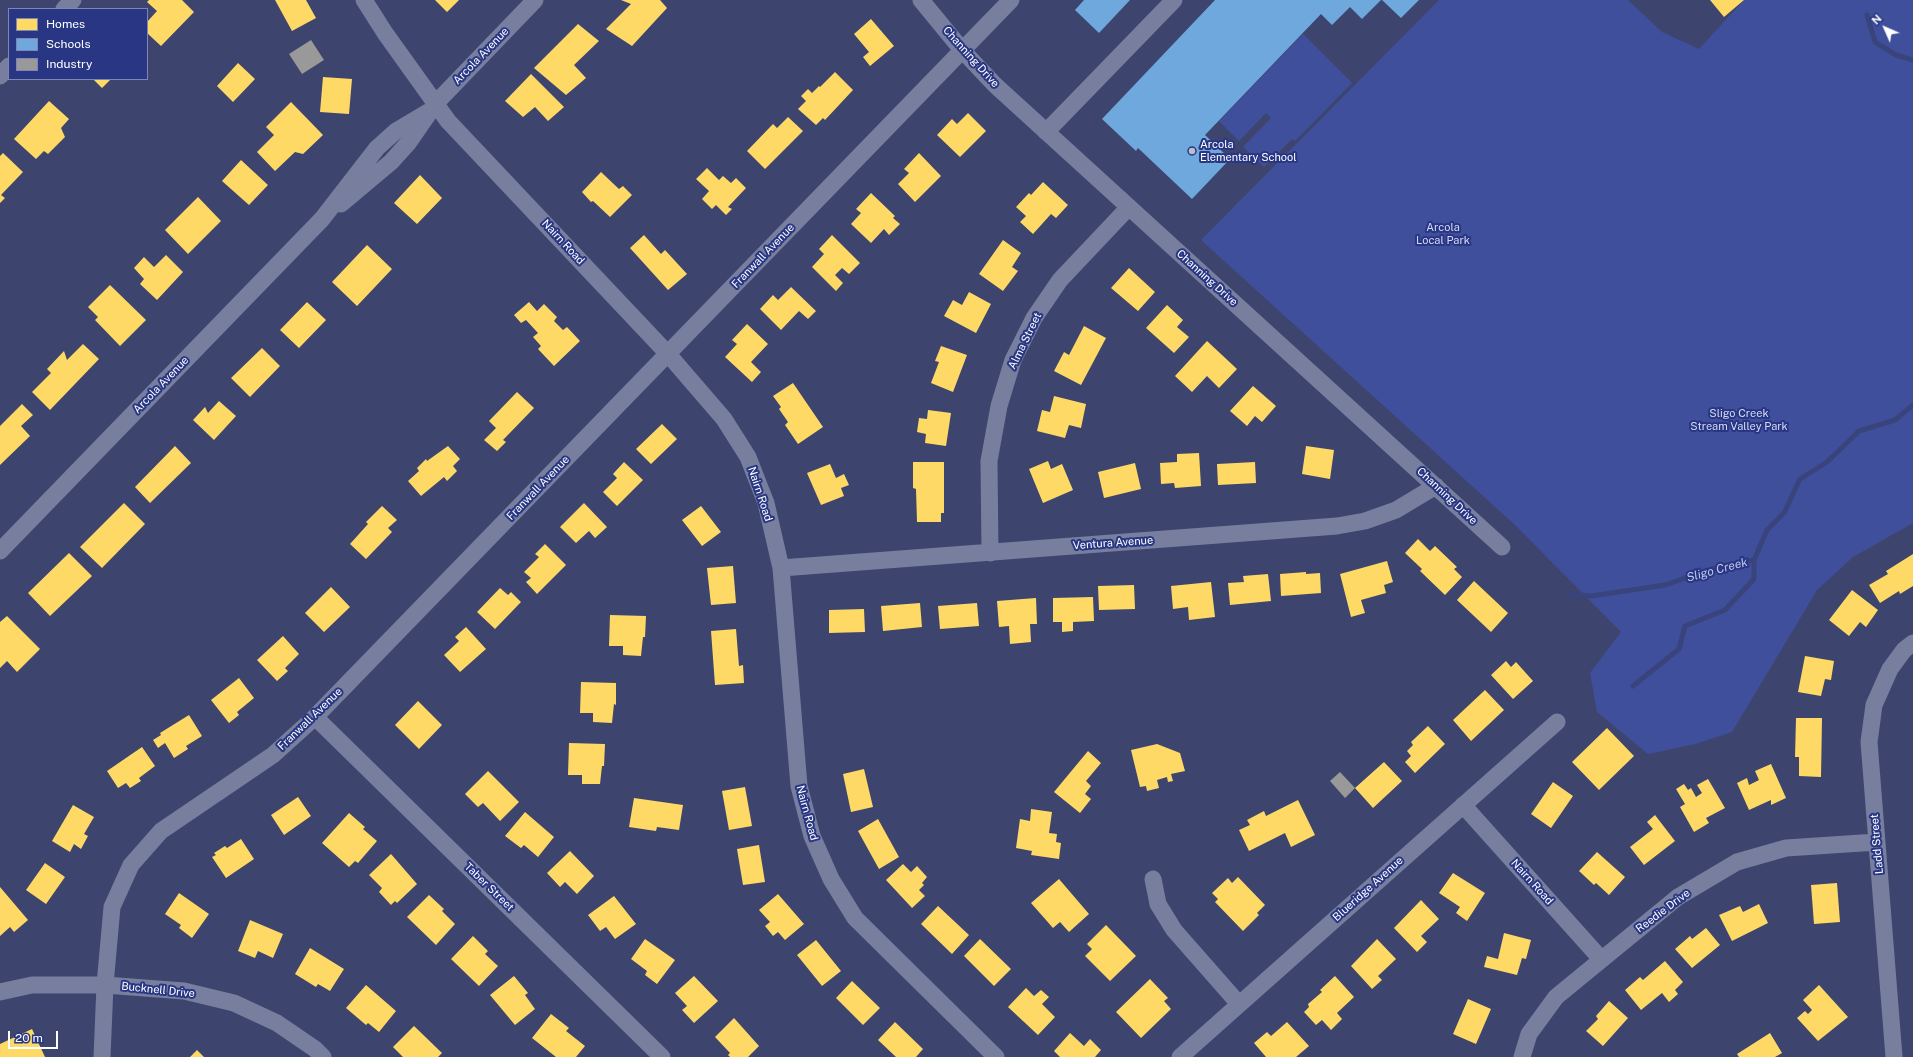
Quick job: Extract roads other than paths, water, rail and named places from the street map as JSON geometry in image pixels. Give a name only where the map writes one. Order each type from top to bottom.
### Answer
[{"type":"street","points":[[65,8],[73,0]]},
{"type":"street","name":"Nairn Road","points":[[364,0],[432,108],[448,121],[668,354],[724,419],[748,458],[766,503],[781,568],[799,786],[812,836],[831,879],[855,918],[996,1057]]},
{"type":"street","name":"Arcola Avenue","points":[[0,551],[322,219],[377,148],[396,131],[432,108],[535,0]]},
{"type":"street","name":"Channing Drive","points":[[921,0],[962,50],[995,85],[1502,547]]},
{"type":"street","name":"Franwall Avenue","points":[[102,1057],[105,984],[112,908],[131,865],[161,831],[273,755],[315,717],[1011,0]]},
{"type":"street","points":[[1046,132],[1174,0]]},
{"type":"street","points":[[0,76],[8,67]]},
{"type":"street","name":"Alma Street","points":[[990,553],[989,461],[999,406],[1013,360],[1034,318],[1060,280],[1129,207]]},
{"type":"street","name":"Ventura Avenue","points":[[781,568],[1337,526],[1365,521],[1396,510],[1436,486]]},
{"type":"street","name":"Ladd Street","points":[[1894,1057],[1869,742],[1874,705],[1890,669],[1904,650],[1913,643]]},
{"type":"street","name":"Taber Street","points":[[315,717],[662,1057]]},
{"type":"street","name":"Blueridge Avenue","points":[[1180,1057],[1557,722]]},
{"type":"street","name":"Nairn Road","points":[[1463,805],[1601,959]]},
{"type":"street","name":"Reedie Drive","points":[[1522,1057],[1529,1034],[1556,997],[1678,897],[1737,862],[1786,848],[1877,842]]},
{"type":"street","points":[[1153,878],[1158,904],[1174,930],[1239,1004]]},
{"type":"street","name":"Bucknell Drive","points":[[0,992],[32,985],[105,984],[184,991],[234,1003],[278,1023],[315,1049],[323,1057]]},
{"type":"waterway","points":[[1867,15],[1875,42],[1896,55],[1913,60]]},
{"type":"waterway","name":"Sligo Creek","points":[[1570,594],[1591,596],[1665,585],[1717,567],[1754,560],[1767,530],[1784,513],[1800,479],[1827,462],[1859,431],[1895,420],[1913,405]]},
{"type":"waterway","points":[[1633,686],[1679,649],[1685,626],[1725,610],[1754,579],[1754,560]]},
{"type":"place","name":"Arcola Elementary School","points":[[1192,151]]},
{"type":"park label","name":"Arcola Local Park","points":[[1443,234]]},
{"type":"park label","name":"Sligo Creek Stream Valley Park","points":[[1739,420]]}]
